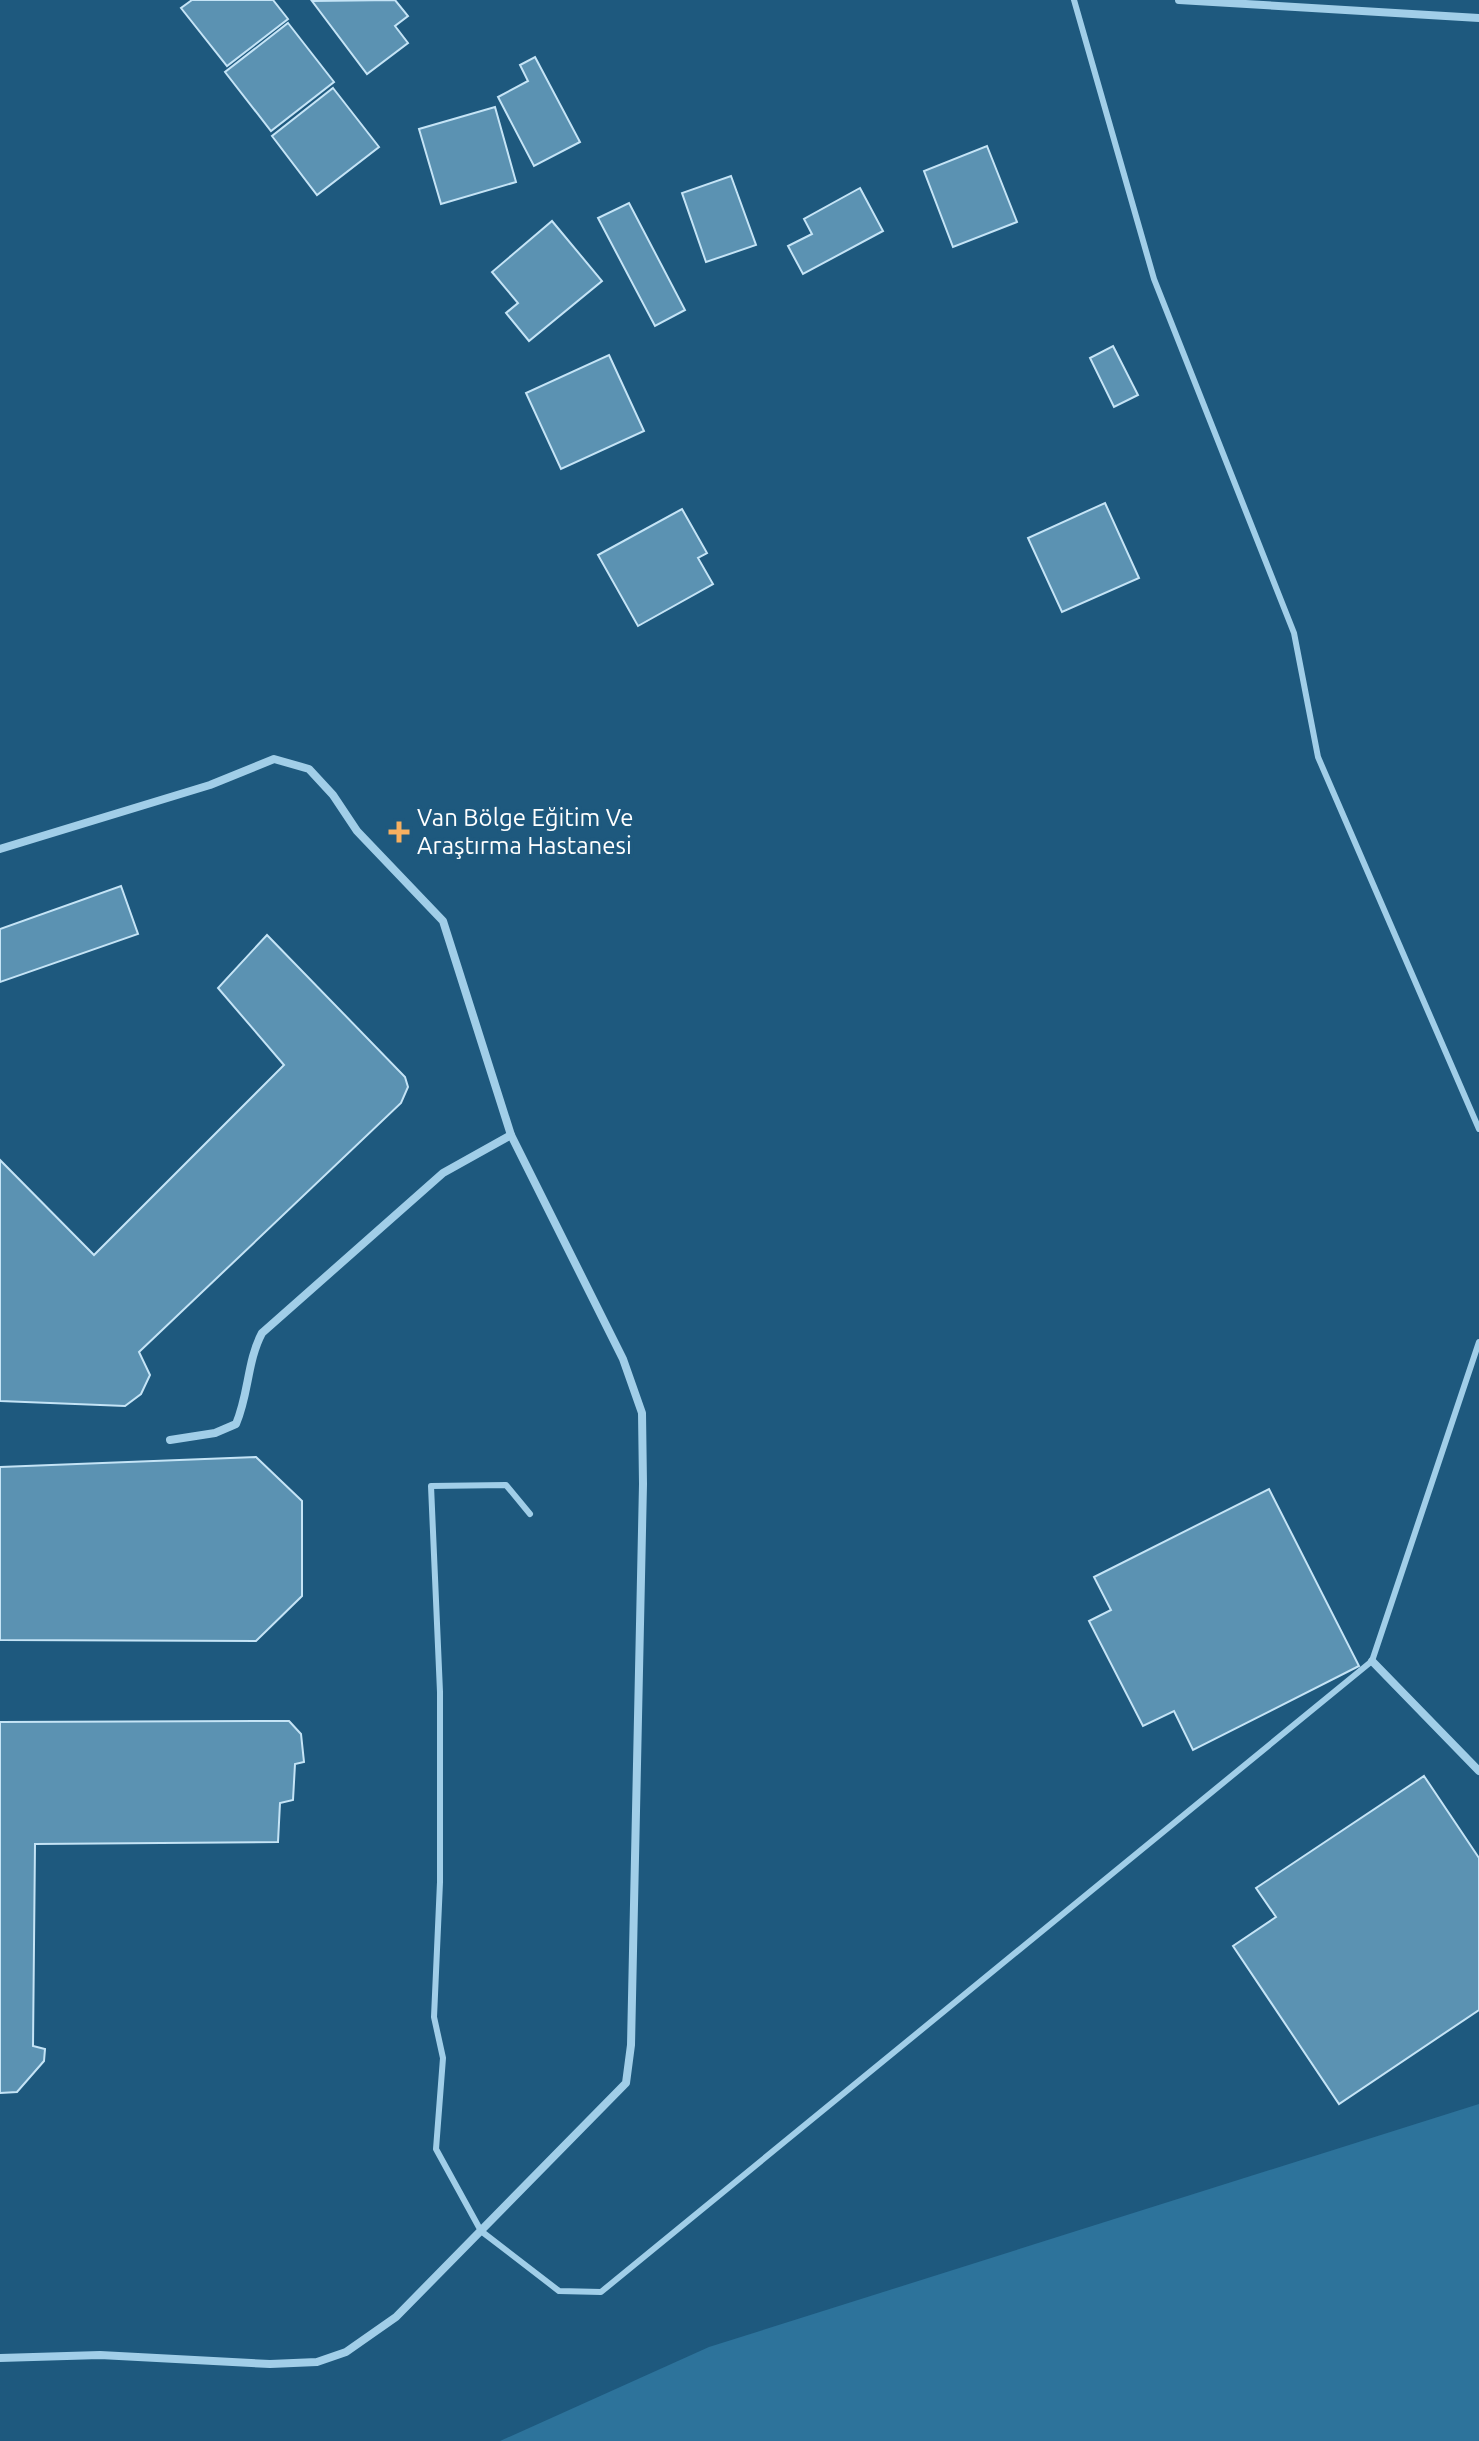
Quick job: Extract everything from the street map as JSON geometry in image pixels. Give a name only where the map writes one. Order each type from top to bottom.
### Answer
[{"type":"street","points":[[1179,0],[1479,18]]},
{"type":"street","points":[[0,849],[210,785],[274,759],[309,769],[333,795],[357,831],[443,921],[511,1135],[623,1359],[642,1413],[643,1574],[631,2045],[626,2083],[396,2317],[346,2352],[317,2362],[270,2364],[100,2355],[0,2358]]},
{"type":"street","points":[[170,1440],[215,1433],[236,1424],[247,1399],[253,1351],[262,1333],[443,1173],[511,1135]]},
{"type":"street","points":[[1372,1661],[1479,1771]]},
{"type":"lane","points":[[1074,0],[1154,279],[1294,633],[1318,757],[1479,1129]]},
{"type":"lane","points":[[530,1514],[506,1485],[431,1486],[440,1692],[440,1882],[434,2017],[443,2058],[436,2149],[481,2231],[559,2291],[601,2292],[1372,1661],[1479,1342]]},
{"type":"shaded area","points":[[1479,2104],[1479,2441],[500,2441],[709,2347]]},
{"type":"building","points":[[192,0],[273,0],[288,19],[227,66],[181,8]]},
{"type":"building","points":[[395,0],[408,16],[395,26],[408,43],[367,74],[312,1]]},
{"type":"building","points":[[288,23],[334,82],[271,131],[225,72]]},
{"type":"building","points":[[535,57],[580,142],[534,166],[498,97],[528,81],[520,65]]},
{"type":"building","points":[[333,88],[379,147],[317,195],[272,136]]},
{"type":"building","points":[[495,107],[516,182],[441,204],[419,129]]},
{"type":"building","points":[[987,146],[1017,222],[953,247],[924,171]]},
{"type":"building","points":[[731,176],[756,245],[706,262],[682,193]]},
{"type":"building","points":[[860,188],[883,231],[803,274],[788,246],[812,234],[804,219]]},
{"type":"building","points":[[629,203],[685,310],[655,326],[598,218]]},
{"type":"building","points":[[552,221],[602,281],[529,341],[506,313],[518,303],[492,272]]},
{"type":"building","points":[[1113,346],[1138,395],[1114,407],[1090,358]]},
{"type":"building","points":[[609,355],[644,431],[561,469],[526,393]]},
{"type":"building","points":[[1105,503],[1139,578],[1062,612],[1028,538]]},
{"type":"building","points":[[682,509],[707,553],[698,558],[713,584],[638,626],[598,555]]},
{"type":"building","points":[[121,886],[138,934],[0,982],[0,929]]},
{"type":"building","points":[[267,935],[405,1077],[408,1087],[401,1103],[139,1352],[150,1375],[141,1394],[125,1406],[0,1401],[0,1160],[94,1255],[284,1065],[218,988]]},
{"type":"building","points":[[256,1457],[302,1501],[302,1596],[256,1641],[0,1640],[0,1467]]},
{"type":"building","points":[[1269,1489],[1359,1666],[1193,1750],[1174,1711],[1143,1726],[1089,1621],[1111,1610],[1094,1577]]},
{"type":"building","points":[[289,1721],[301,1734],[304,1762],[295,1764],[293,1800],[280,1803],[278,1842],[35,1844],[33,2046],[45,2049],[44,2061],[17,2092],[0,2093],[0,1722]]},
{"type":"building","points":[[1424,1776],[1479,1858],[1479,2010],[1339,2104],[1233,1946],[1276,1917],[1256,1888]]},
{"type":"place","name":"Van Bölge Eğitim Ve Araştırma Hastanesi","points":[[399,832]]}]
